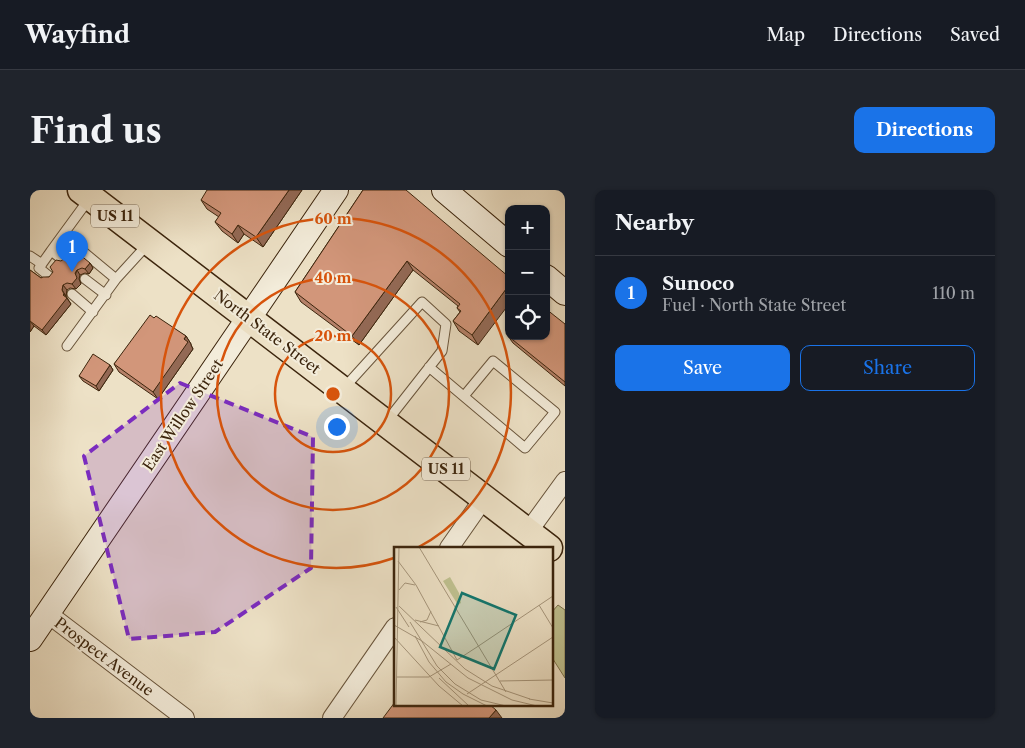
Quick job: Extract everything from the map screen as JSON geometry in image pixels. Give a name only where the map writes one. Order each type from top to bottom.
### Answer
[{"type":"main road","name":"North State Street","points":[[86,193],[547,547]]},
{"type":"main road","name":"North State Street","points":[[552,551],[565,561]]},
{"type":"street","name":"East Willow Street","points":[[30,638],[336,190]]},
{"type":"street","points":[[444,190],[505,242]]},
{"type":"street","points":[[550,280],[565,293]]},
{"type":"street","points":[[528,532],[565,482]]},
{"type":"street","points":[[450,547],[484,498]]},
{"type":"street","name":"Prospect Avenue","points":[[47,613],[185,718]]},
{"type":"street","points":[[332,718],[394,628]]},
{"type":"lane","points":[[50,277],[40,268],[63,235],[86,193]]},
{"type":"lane","points":[[63,235],[116,280]]},
{"type":"lane","points":[[67,346],[116,280],[148,242]]},
{"type":"lane","points":[[51,251],[63,260]]},
{"type":"lane","points":[[30,256],[42,264]]},
{"type":"lane","points":[[85,279],[106,295]]},
{"type":"lane","points":[[72,294],[93,312]]},
{"type":"lane","points":[[343,390],[422,302],[446,324],[442,350],[386,423]]},
{"type":"lane","points":[[429,368],[525,448],[555,412],[493,361],[464,396]]},
{"type":"highlighted area","points":[[180,383],[313,437],[311,568],[215,632],[129,639],[84,456]]},
{"type":"green space","points":[[558,605],[565,610],[565,678],[552,658],[552,612]]},
{"type":"building","points":[[207,190],[289,190],[256,237],[238,225],[232,234],[215,222],[221,213],[201,200]]},
{"type":"building","points":[[363,190],[406,190],[505,274],[505,290],[472,335],[453,321],[461,311],[457,308],[460,304],[407,261],[352,336],[295,292]]},
{"type":"building","points":[[67,244],[90,263],[85,269],[77,270],[75,273],[77,278],[72,284],[67,283],[63,285],[63,295],[67,298],[42,330],[30,321],[30,270],[41,278],[49,277],[53,272],[50,267],[56,260],[61,261],[65,258],[63,250]]},
{"type":"building","points":[[550,312],[565,324],[565,382],[513,340],[550,340]]},
{"type":"building","points":[[150,315],[154,318],[156,316],[186,336],[184,339],[188,342],[153,392],[114,364]]},
{"type":"building","points":[[93,354],[110,365],[96,386],[79,376]]},
{"type":"building","points":[[394,703],[394,706],[491,706],[496,710],[489,718],[383,718]]},
{"type":"place","name":"Sunoco","points":[[72,272]]}]
